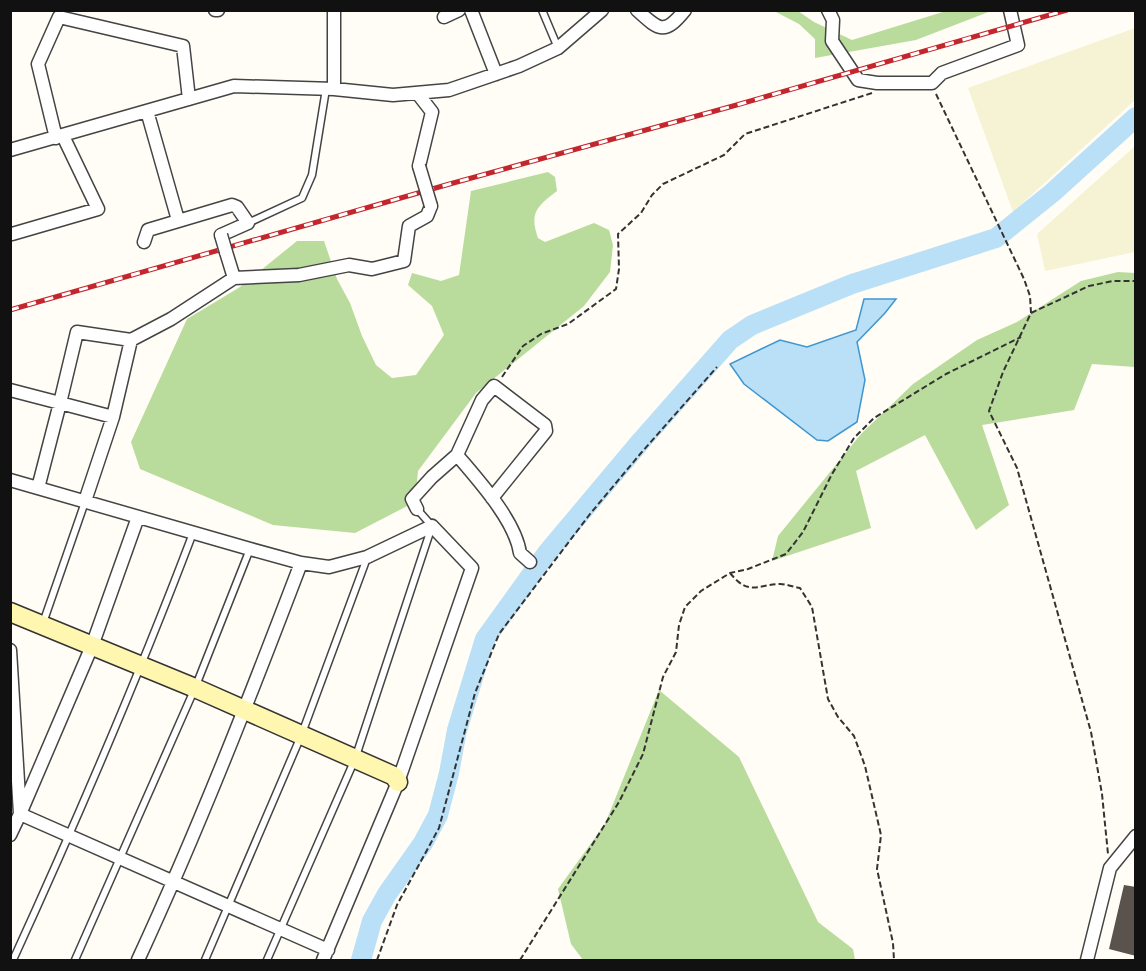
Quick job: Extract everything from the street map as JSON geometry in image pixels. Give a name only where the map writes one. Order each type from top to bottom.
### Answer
[{"type":"street","points":[[330,89],[334,10]]},
{"type":"street","points":[[444,17],[459,10]]},
{"type":"street","points":[[471,10],[496,74]]},
{"type":"street","points":[[10,150],[234,86],[330,89],[393,95],[449,90],[519,66],[558,48],[602,10]]},
{"type":"street","points":[[637,10],[655,27],[663,28],[676,22],[685,10]]},
{"type":"street","points":[[828,10],[833,20],[832,40],[858,80],[877,83],[932,83],[942,73],[1018,45],[1010,10]]},
{"type":"street","points":[[11,235],[98,209],[59,137],[38,64],[59,17],[183,46],[189,99]]},
{"type":"street","points":[[38,488],[77,332],[131,340],[171,319],[234,278],[299,276],[349,265],[372,269],[404,261],[409,226],[427,216],[431,206],[419,166],[432,112],[418,94]]},
{"type":"street","points":[[147,111],[177,220]]},
{"type":"street","points":[[144,242],[148,230],[232,205],[237,207],[248,223],[221,235],[234,278]]},
{"type":"street","points":[[85,501],[113,417],[131,340]]},
{"type":"street","points":[[417,509],[412,500],[432,477],[457,455],[482,400],[494,386],[545,425],[546,431],[492,498]]},
{"type":"street","points":[[10,390],[113,417]]},
{"type":"street","points":[[457,455],[492,498],[518,542],[520,553],[530,562]]},
{"type":"street","points":[[10,480],[301,563],[329,567],[367,557],[432,526],[472,568],[398,782],[326,955],[281,930],[229,906],[20,814]]},
{"type":"street","points":[[10,835],[92,646],[138,517]]},
{"type":"street","points":[[138,960],[174,882],[245,711],[301,563]]},
{"type":"street","points":[[10,612],[195,688],[394,776],[398,782]]},
{"type":"street","points":[[10,650],[20,814]]},
{"type":"street","points":[[1087,960],[1110,868],[1136,836]]},
{"type":"lane","points":[[543,10],[558,48]]},
{"type":"lane","points":[[248,223],[302,198],[312,175],[330,89]]},
{"type":"lane","points":[[43,625],[85,501]]},
{"type":"lane","points":[[267,960],[355,759],[432,526],[417,509]]},
{"type":"lane","points":[[13,960],[70,836],[142,666],[193,533]]},
{"type":"lane","points":[[75,960],[195,688],[250,549]]},
{"type":"lane","points":[[205,960],[301,736],[367,557]]},
{"type":"path","points":[[932,83],[1030,296],[1031,313],[1003,372],[989,411],[1017,468],[1091,732],[1102,795],[1110,868]]},
{"type":"path","points":[[494,386],[506,373],[523,346],[541,334],[568,324],[616,289],[619,269],[618,234],[641,213],[652,195],[663,184],[724,155],[745,134],[874,93]]},
{"type":"path","points":[[1031,313],[1089,286],[1113,282],[1136,282]]},
{"type":"path","points":[[520,960],[619,802],[643,754],[663,677],[676,652],[679,625],[685,607],[701,591],[730,573],[748,569],[786,554],[803,532],[832,474],[854,438],[874,418],[946,374],[1021,337]]},
{"type":"path","points":[[377,960],[397,904],[439,828],[475,693],[499,634],[640,453],[717,367]]},
{"type":"path","points":[[730,573],[740,584],[757,588],[781,584],[800,588],[812,607],[828,699],[838,717],[854,736],[865,766],[881,835],[877,869],[893,943],[894,960]]},
{"type":"shaded area","points":[[1135,28],[1135,100],[1013,212],[968,88]]},
{"type":"shaded area","points":[[1135,146],[1135,252],[1045,271],[1037,234]]},
{"type":"green space","points":[[774,11],[798,11],[814,22],[852,40],[946,11],[991,11],[916,40],[815,58],[815,39],[799,24]]},
{"type":"green space","points":[[548,172],[555,177],[557,191],[544,201],[537,211],[534,222],[538,238],[545,242],[594,223],[609,230],[613,245],[610,272],[584,306],[476,393],[418,471],[415,502],[355,533],[273,525],[140,469],[131,442],[187,319],[240,287],[297,241],[324,241],[337,279],[350,303],[376,365],[392,378],[416,375],[444,335],[432,306],[408,285],[412,273],[441,281],[459,275],[471,191]]},
{"type":"green space","points":[[1118,272],[1135,273],[1135,367],[1092,364],[1074,410],[982,425],[1009,505],[976,530],[925,435],[856,471],[871,528],[772,561],[778,536],[861,434],[913,384],[977,340],[1017,322],[1081,281]]},
{"type":"green space","points":[[659,690],[739,757],[818,922],[853,949],[855,960],[583,960],[571,944],[558,889],[605,824]]},
{"type":"water","points":[[864,299],[896,299],[857,342],[865,380],[857,422],[828,441],[817,440],[744,384],[730,364],[780,340],[807,347],[856,330]]},
{"type":"building","points":[[1124,885],[1136,887],[1136,956],[1109,949]]},
{"type":"waterway","points":[[361,960],[372,921],[387,894],[423,843],[438,815],[457,730],[485,639],[547,553],[730,340],[752,325],[852,284],[996,238],[1052,193],[1136,117]]},
{"type":"railway","points":[[10,310],[1067,10]]}]
